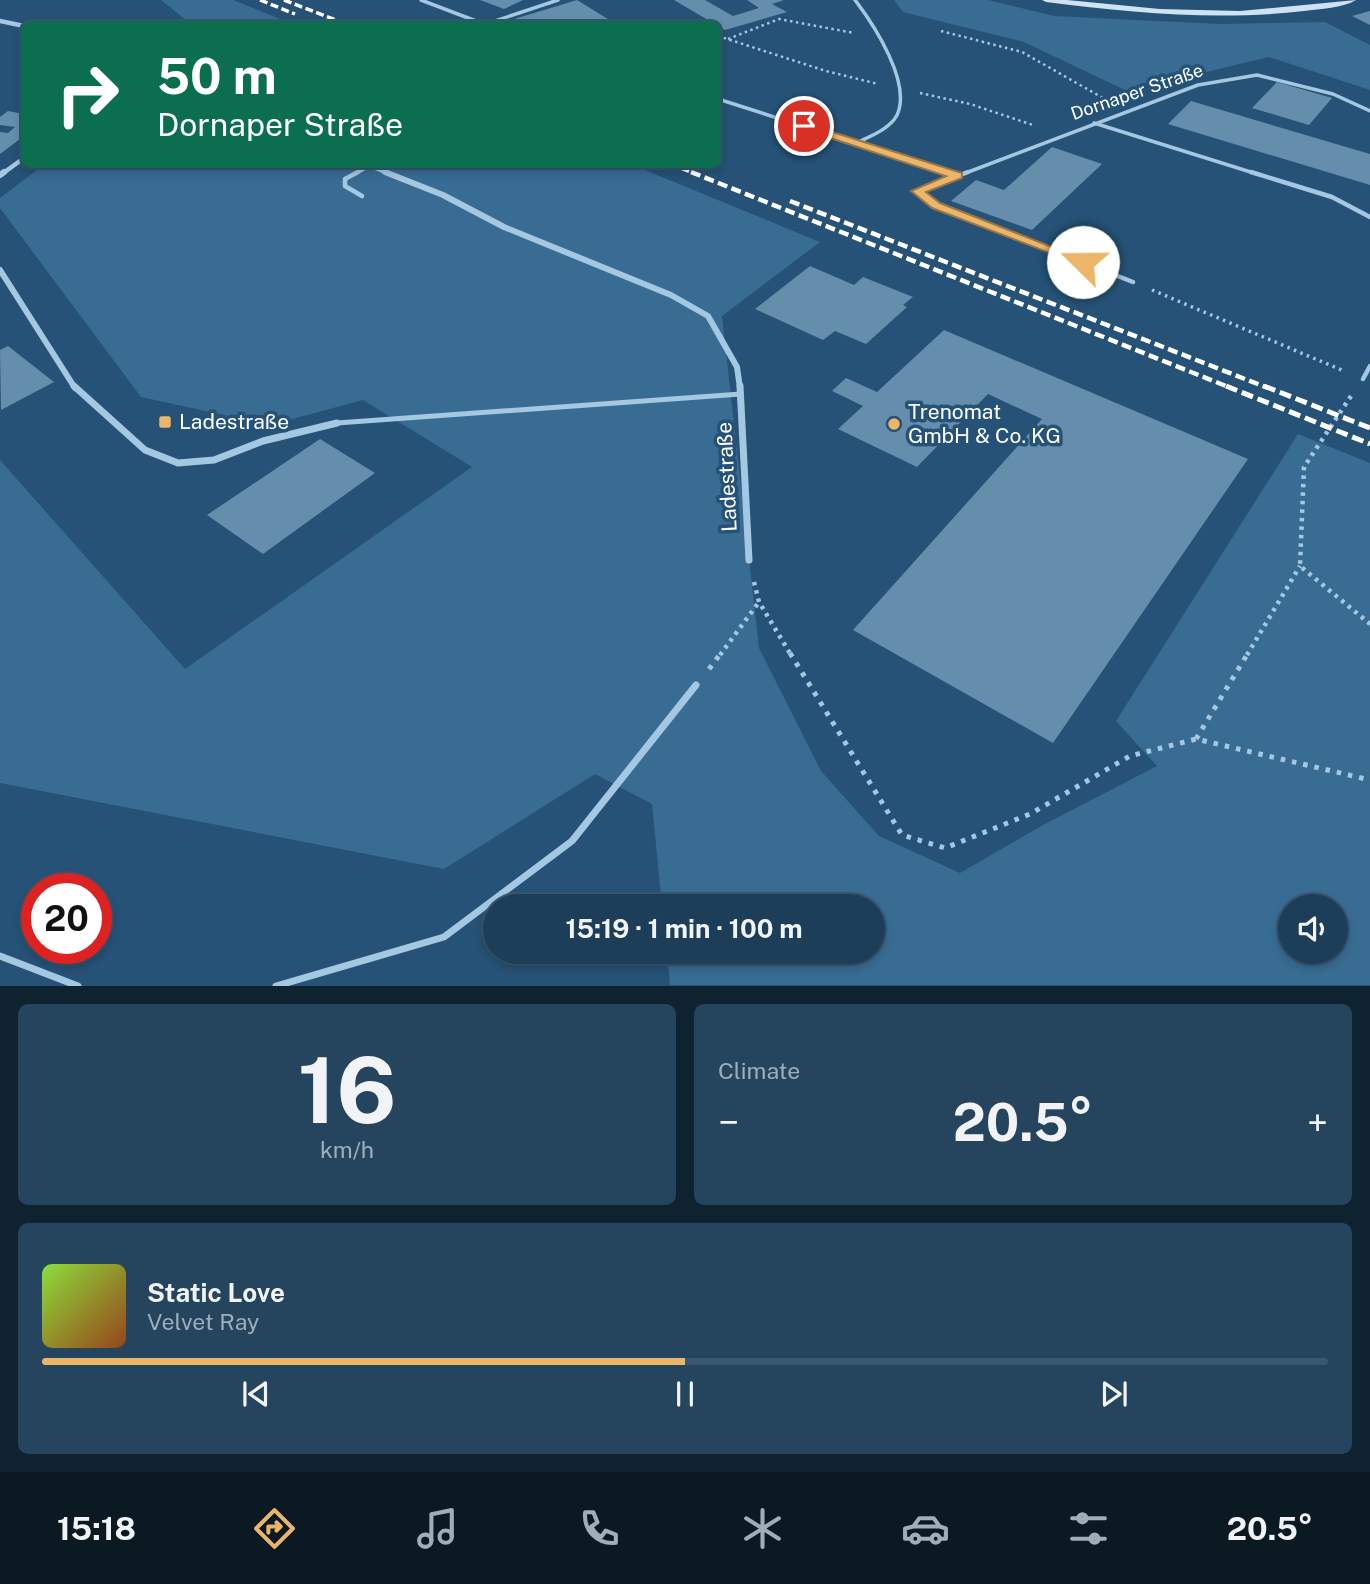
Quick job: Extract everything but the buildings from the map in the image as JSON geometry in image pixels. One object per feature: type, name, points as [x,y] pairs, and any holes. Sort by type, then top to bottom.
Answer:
[{"type":"main road","points":[[1046,0],[1171,11],[1220,12],[1290,9],[1352,0]]},
{"type":"street","points":[[0,21],[21,25]]},
{"type":"street","points":[[0,176],[21,160]]},
{"type":"street","name":"Ladestraße","points":[[376,168],[443,195],[503,226],[671,295],[708,316],[737,367],[741,394],[749,559]]},
{"type":"street","name":"Ladestraße","points":[[0,271],[75,388],[145,450],[178,463],[214,460],[263,441],[337,423]]},
{"type":"lane","points":[[421,0],[477,21]]},
{"type":"lane","points":[[494,21],[558,0]]},
{"type":"lane","points":[[855,0],[875,26],[902,89],[897,115],[885,128],[857,143]]},
{"type":"lane","name":"Dornaper Straße","points":[[1133,282],[936,205],[917,191],[1198,85],[1257,75],[1333,94],[1370,111]]},
{"type":"lane","points":[[721,100],[958,175]]},
{"type":"lane","points":[[1094,123],[1332,197],[1370,218]]},
{"type":"lane","points":[[362,196],[345,186],[345,179],[363,168]]},
{"type":"lane","points":[[1363,379],[1370,366]]},
{"type":"lane","name":"Ladestraße","points":[[337,423],[741,394]]},
{"type":"lane","points":[[276,985],[444,937],[572,841],[696,685]]},
{"type":"lane","points":[[0,957],[78,985]]},
{"type":"path","points":[[728,39],[779,19],[848,33]]},
{"type":"path","points":[[941,31],[1023,52],[1089,88],[1124,113]]},
{"type":"path","points":[[1133,282],[1327,364]]},
{"type":"path","points":[[1196,739],[1300,566],[1304,467],[1363,379]]},
{"type":"path","points":[[749,559],[759,602],[902,835],[945,848],[1030,814],[1130,756],[1196,739],[1370,780]]},
{"type":"path","points":[[1300,566],[1370,624]]},
{"type":"path","points":[[696,685],[759,602]]},
{"type":"shaded area","points":[[161,0],[233,0],[286,21],[187,21]]},
{"type":"shaded area","points":[[894,0],[988,0],[1054,16],[1221,24],[1325,22],[1370,45],[1370,90],[1269,57],[1127,91],[1024,42],[903,12]]},
{"type":"shaded area","points":[[40,168],[640,168],[820,242],[722,316],[759,648],[821,771],[879,836],[960,873],[1043,825],[1157,766],[1116,721],[1298,434],[1370,463],[1370,985],[670,985],[668,964],[885,964],[885,894],[661,894],[652,804],[595,774],[444,869],[0,783],[0,460],[185,669],[472,467],[363,400],[270,425],[141,397],[0,208],[0,198]]},
{"type":"railway","points":[[260,0],[295,14]]},
{"type":"railway","points":[[284,0],[338,21]]},
{"type":"railway","points":[[681,168],[695,174]]},
{"type":"railway","points":[[691,172],[1226,386]]},
{"type":"railway","points":[[790,201],[1268,388]]},
{"type":"railway","points":[[1226,386],[1231,388]]},
{"type":"railway","points":[[1226,386],[1370,444]]},
{"type":"railway","points":[[1264,386],[1370,428]]},
{"type":"place","name":"Ladestraße","points":[[165,422]]},
{"type":"place","name":"Trenomat GmbH & Co. KG","points":[[894,424]]},
{"type":"route","points":[[804,126],[958,175],[917,191],[936,205],[1083,262]]}]
